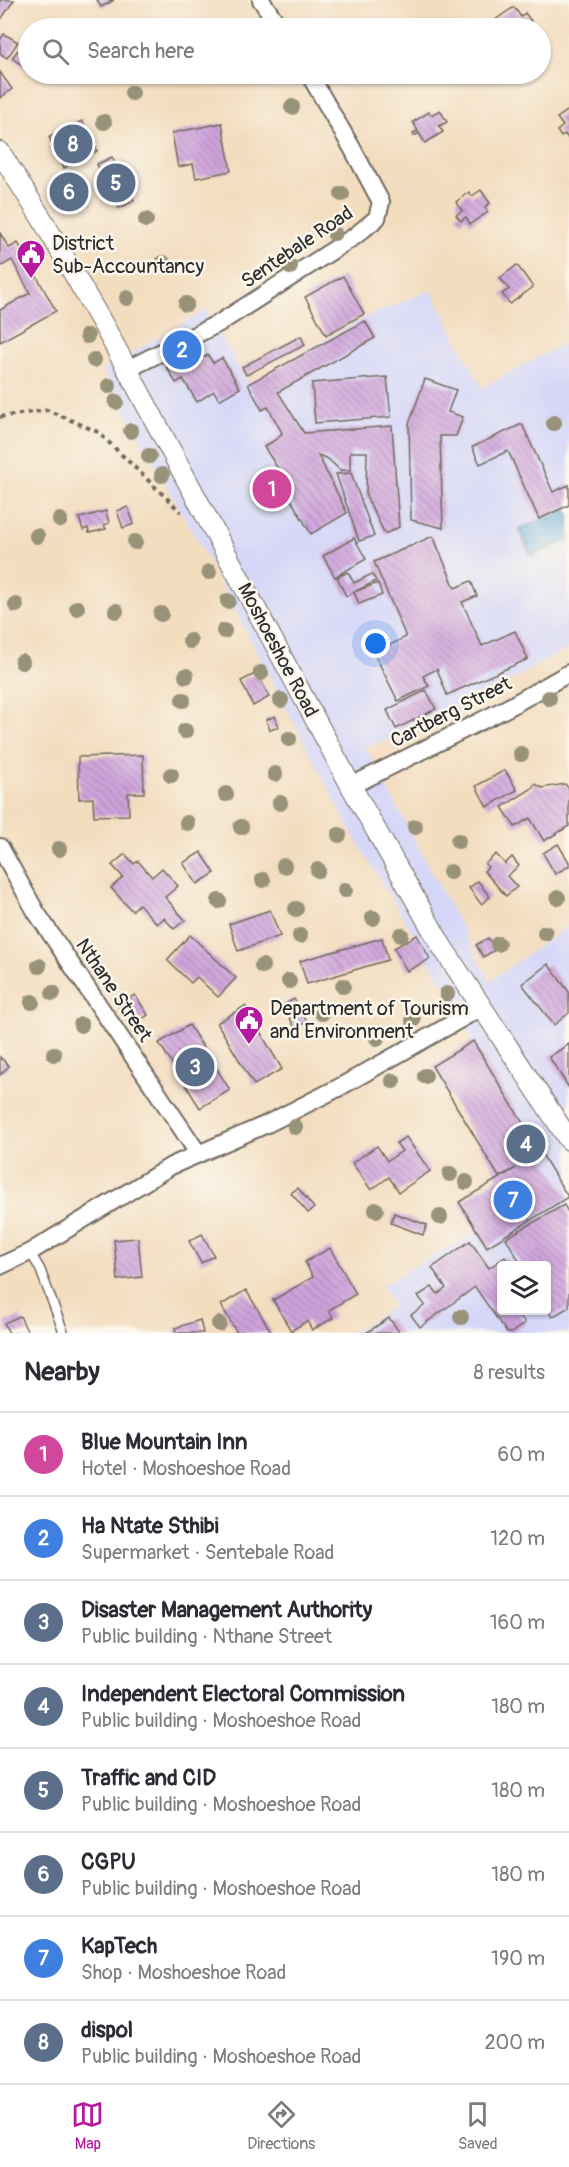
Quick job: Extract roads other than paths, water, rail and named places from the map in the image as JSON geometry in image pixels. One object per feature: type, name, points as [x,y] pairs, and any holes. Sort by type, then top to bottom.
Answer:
[{"type":"street","points":[[261,0],[273,18]]},
{"type":"street","name":"Sentebale Road","points":[[126,370],[221,322],[355,236],[377,218],[381,202],[315,84]]},
{"type":"street","name":"Moshoeshoe Road","points":[[0,152],[48,229],[351,786],[441,945],[569,1140]]},
{"type":"street","name":"Cartberg Street","points":[[351,786],[509,707],[569,673]]},
{"type":"street","name":"Nthane Street","points":[[0,847],[36,912],[198,1153]]},
{"type":"street","points":[[0,1266],[30,1252],[171,1166],[267,1124],[328,1093],[482,1007]]},
{"type":"lane","points":[[30,1252],[40,1269],[64,1333]]},
{"type":"water","points":[[567,510],[569,540],[531,556],[519,529]]},
{"type":"place","name":"dispol","points":[[73,144]]},
{"type":"place","name":"Traffic and CID","points":[[116,183]]},
{"type":"place","name":"CGPU","points":[[69,192]]},
{"type":"place","name":"District Sub-Accountancy","points":[[31,280]]},
{"type":"place","name":"Ha Ntate Sthibi","points":[[182,350]]},
{"type":"place","name":"Blue Mountain Inn","points":[[272,489]]},
{"type":"place","name":"Department of Tourism and Environment","points":[[249,1046]]},
{"type":"place","name":"Disaster Management Authority","points":[[195,1067]]},
{"type":"place","name":"Independent Electoral Commission","points":[[526,1144]]},
{"type":"place","name":"KapTech","points":[[513,1200]]}]
